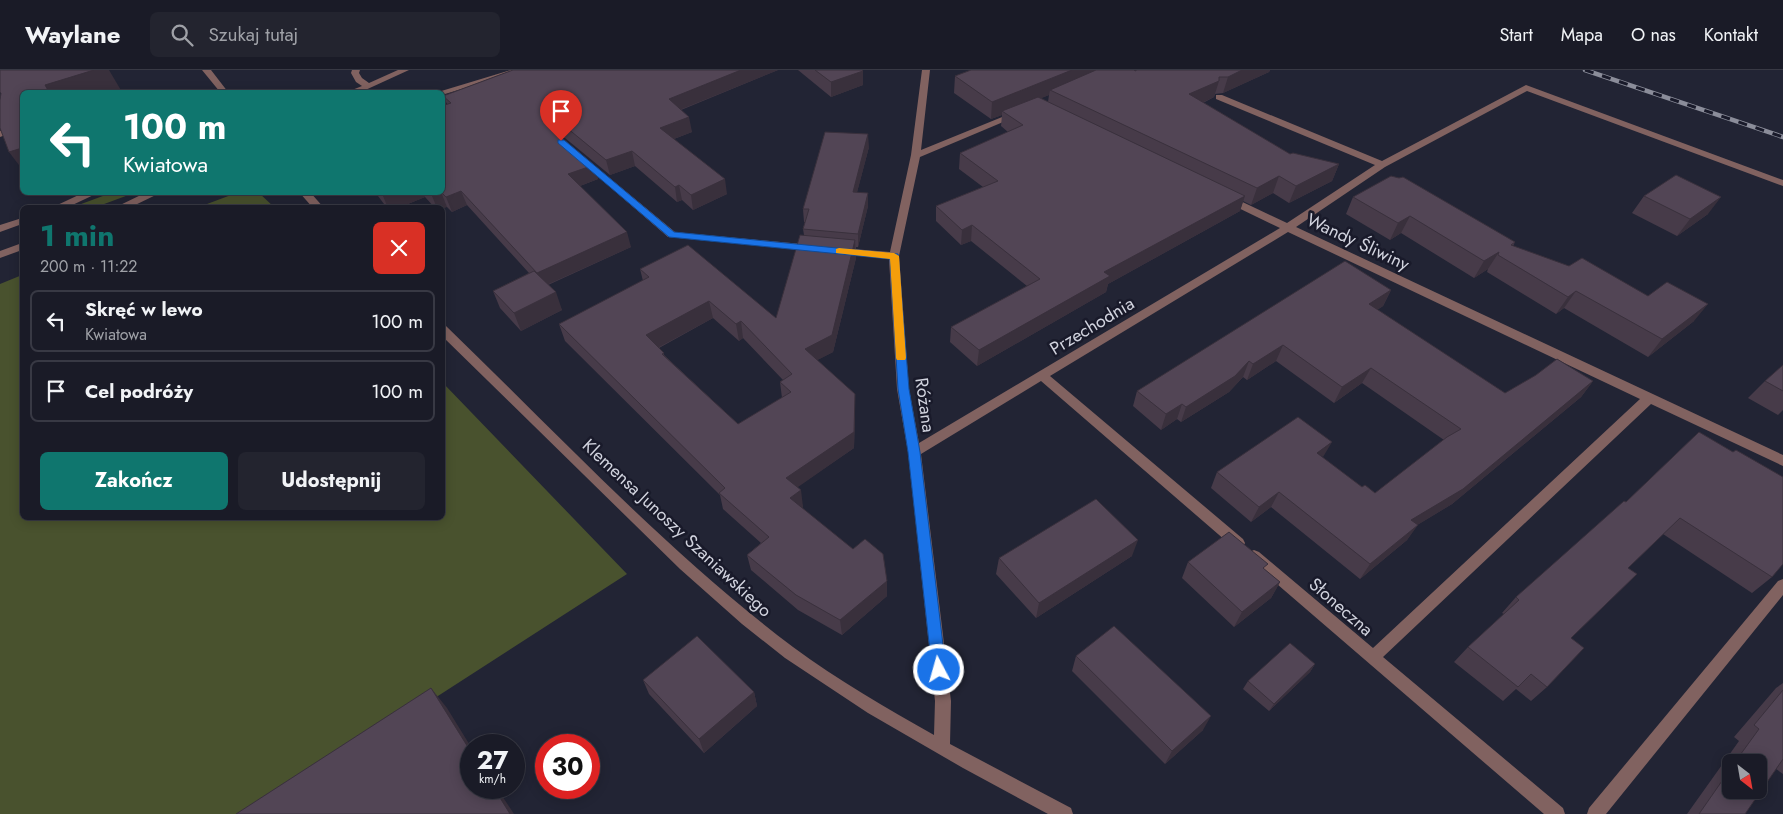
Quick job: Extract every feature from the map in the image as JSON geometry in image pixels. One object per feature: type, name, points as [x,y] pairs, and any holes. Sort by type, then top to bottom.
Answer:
[{"type":"street","points":[[206,70],[222,90]]},
{"type":"street","points":[[356,70],[354,73],[359,80],[369,86]]},
{"type":"street","points":[[360,90],[405,70]]},
{"type":"street","points":[[445,91],[521,70]]},
{"type":"street","name":"Różana","points":[[926,70],[916,156],[894,256],[903,389],[914,452],[943,701],[942,747]]},
{"type":"street","name":"Przechodnia","points":[[914,452],[1287,228],[1382,165],[1526,88],[1783,183]]},
{"type":"street","points":[[1220,97],[1382,165]]},
{"type":"street","points":[[916,156],[1027,110]]},
{"type":"street","points":[[0,134],[20,127]]},
{"type":"street","points":[[576,154],[672,235],[894,256]]},
{"type":"street","name":"Wandy Śliwiny","points":[[1215,193],[1650,397],[1783,462]]},
{"type":"street","points":[[63,205],[88,195]]},
{"type":"street","points":[[126,205],[150,195]]},
{"type":"street","points":[[307,195],[316,205]]},
{"type":"street","points":[[0,229],[20,221]]},
{"type":"street","points":[[0,255],[20,247]]},
{"type":"street","name":"Klemensa Junoszy Szaniawskiego","points":[[445,332],[606,491],[717,594],[758,629],[812,670],[942,747],[1065,814]]},
{"type":"street","name":"Słoneczna","points":[[1043,376],[1372,658],[1650,397]]},
{"type":"street","points":[[1595,814],[1783,585]]},
{"type":"street","points":[[1372,658],[1557,814]]},
{"type":"green space","points":[[106,195],[129,195],[101,205],[78,205]]},
{"type":"green space","points":[[231,195],[261,195],[272,205],[204,205]]},
{"type":"green space","points":[[20,276],[20,520],[445,520],[445,385],[627,574],[255,814],[0,814],[0,284]]},
{"type":"building","points":[[0,70],[94,70],[45,85],[48,90],[20,90],[20,149],[9,152],[0,128]]},
{"type":"building","points":[[513,70],[741,70],[669,99],[689,117],[660,128],[725,179],[691,195],[679,185],[675,187],[632,151],[606,160],[561,123],[552,123],[550,128],[594,165],[568,174],[627,232],[537,273],[461,191],[446,197],[444,195],[445,105],[451,103],[445,98],[445,95]]},
{"type":"building","points":[[815,70],[862,70],[863,71],[831,82]]},
{"type":"building","points":[[971,70],[1072,70],[992,102],[955,76]]},
{"type":"building","points":[[1096,70],[1242,70],[1228,77],[1219,77],[1219,81],[1189,94],[1290,154],[1293,153],[1339,164],[1296,186],[1279,176],[1257,188],[1050,90]]},
{"type":"building","points":[[1038,97],[1245,196],[1104,272],[1110,276],[979,350],[951,327],[1040,279],[972,225],[962,230],[936,206],[998,181],[960,153],[1023,125],[1002,111]]},
{"type":"building","points":[[825,132],[868,134],[853,192],[868,193],[858,234],[803,229],[809,209],[803,209]]},
{"type":"building","points":[[1676,175],[1721,197],[1690,219],[1644,196]]},
{"type":"building","points":[[1391,176],[1403,177],[1515,242],[1511,245],[1569,266],[1582,258],[1648,296],[1667,282],[1708,304],[1662,339],[1576,291],[1568,297],[1498,255],[1499,252],[1484,261],[1410,216],[1398,223],[1353,197]]},
{"type":"building","points":[[800,235],[855,240],[832,335],[805,349],[855,394],[854,432],[786,478],[801,490],[790,498],[853,549],[865,539],[883,554],[887,581],[840,620],[796,595],[747,555],[769,537],[719,493],[725,488],[559,324],[649,277],[640,269],[688,245],[776,318]],"holes":[[[709,301],[736,324],[741,321],[792,374],[780,382],[791,392],[738,424],[662,354],[664,353],[646,335]]]},
{"type":"building","points":[[1345,261],[1391,290],[1369,304],[1505,393],[1536,375],[1557,359],[1593,381],[1463,489],[1411,520],[1418,525],[1370,564],[1279,492],[1259,507],[1217,472],[1298,417],[1332,442],[1317,453],[1362,487],[1365,485],[1375,493],[1447,437],[1461,429],[1371,368],[1342,387],[1283,345],[1253,364],[1249,361],[1235,376],[1186,407],[1182,404],[1166,414],[1137,391]]},
{"type":"building","points":[[534,271],[556,292],[514,313],[493,291]]},
{"type":"building","points":[[1783,365],[1783,391],[1765,381]]},
{"type":"building","points":[[1699,432],[1733,452],[1736,450],[1783,477],[1783,564],[1772,577],[1680,518],[1628,568],[1637,574],[1571,638],[1584,648],[1547,687],[1531,674],[1518,687],[1468,647],[1519,600],[1516,597],[1624,501],[1626,502]]},
{"type":"building","points":[[1096,499],[1138,540],[1039,603],[999,558]]},
{"type":"building","points":[[1229,532],[1268,564],[1263,568],[1280,582],[1242,612],[1188,562]]},
{"type":"building","points":[[1114,626],[1211,716],[1172,751],[1076,656]]},
{"type":"building","points":[[697,636],[754,692],[699,739],[643,680]]},
{"type":"building","points":[[1290,643],[1315,664],[1274,704],[1248,681]]},
{"type":"building","points":[[431,688],[460,734],[460,799],[501,799],[510,814],[236,814]]},
{"type":"building","points":[[1783,690],[1783,759],[1768,781],[1768,754],[1741,754],[1759,729],[1754,725]]},
{"type":"building","points":[[1722,781],[1722,799],[1755,799],[1745,814],[1699,814]]},
{"type":"railway","points":[[1585,70],[1783,137]]},
{"type":"slow traffic","points":[[839,251],[894,256],[901,358]]},
{"type":"route","points":[[561,141],[672,235],[894,256],[903,389],[914,452],[939,670]]}]
